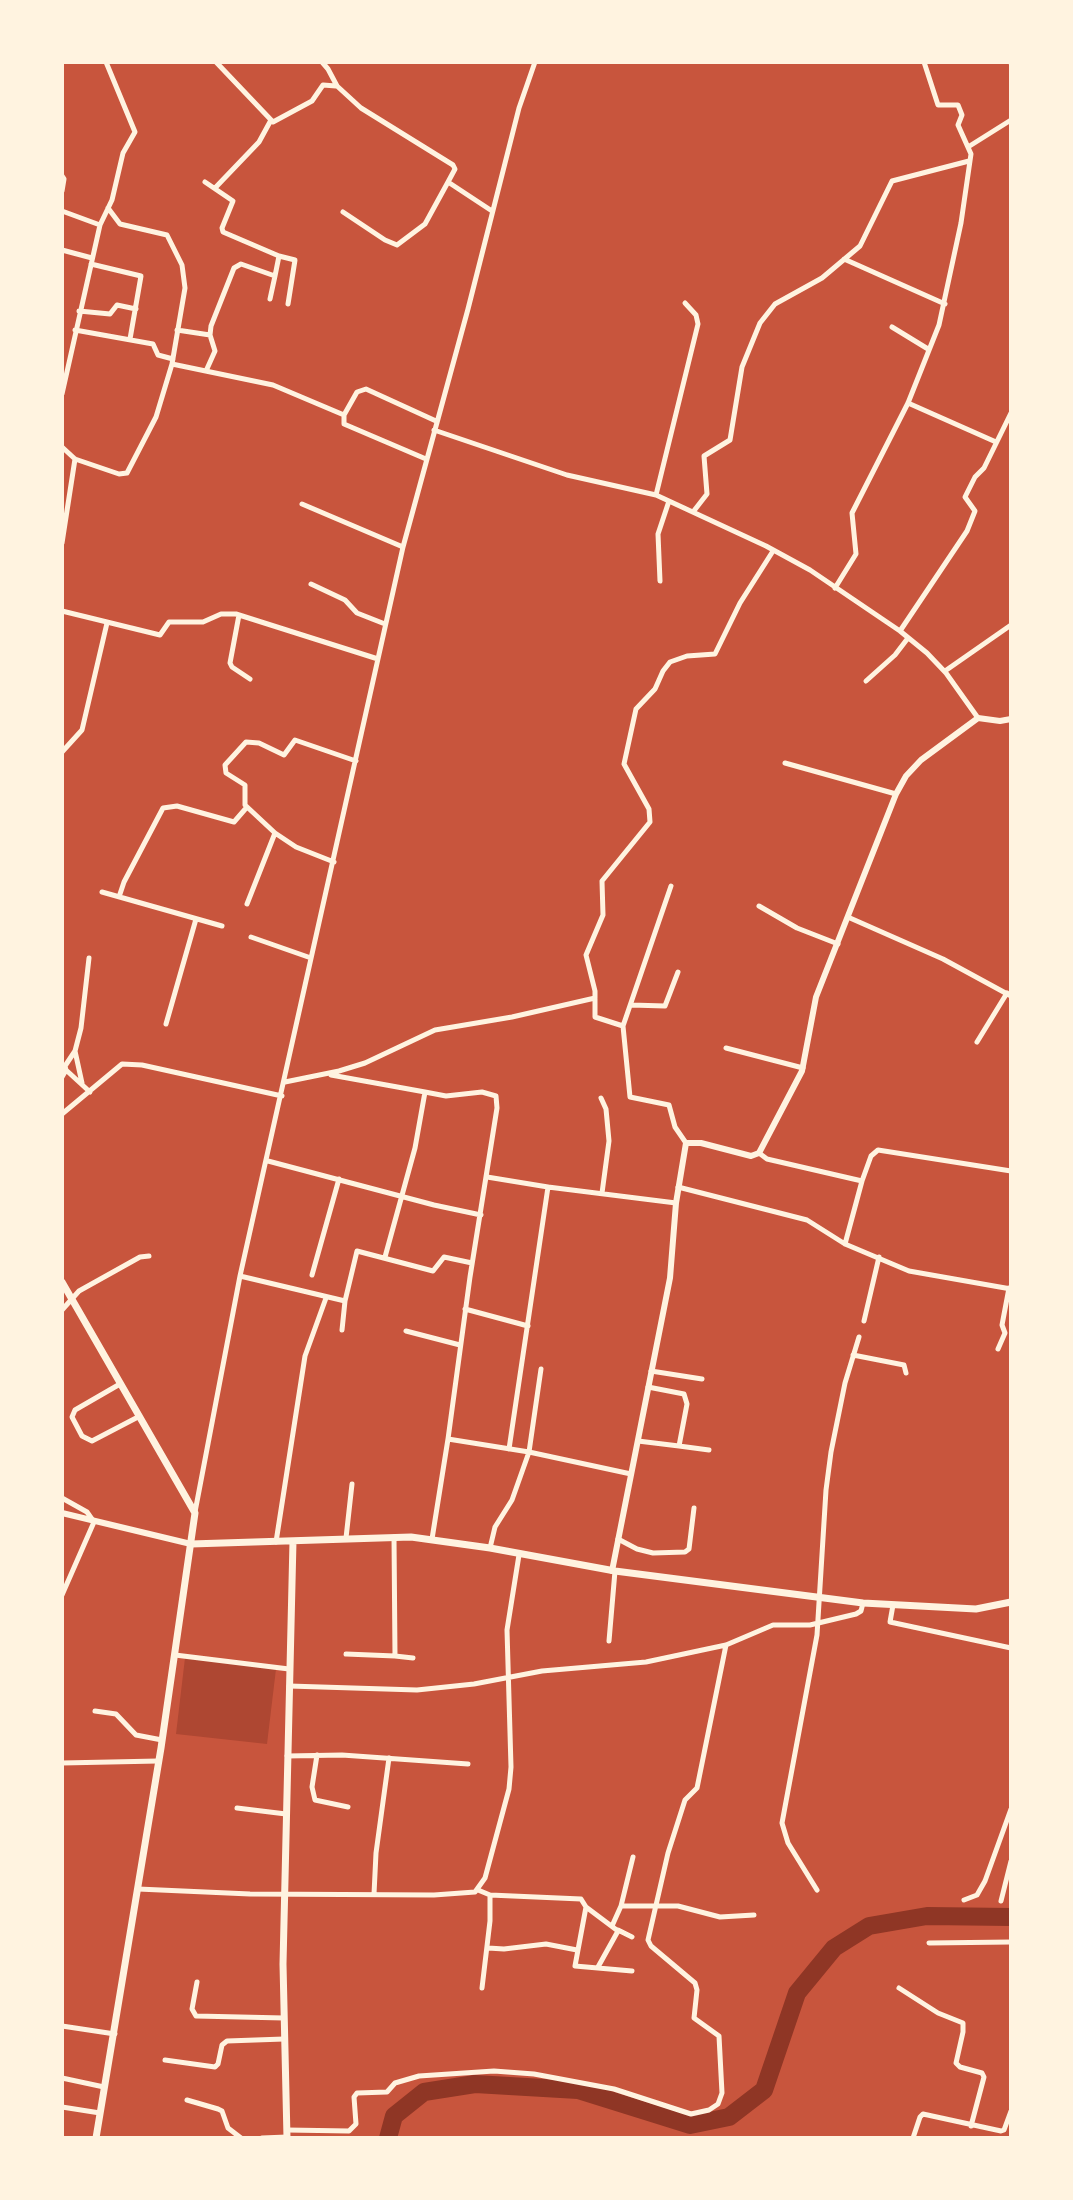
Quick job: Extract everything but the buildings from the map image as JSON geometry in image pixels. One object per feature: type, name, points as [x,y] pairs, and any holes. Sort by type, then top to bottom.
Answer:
[{"type":"main road","points":[[62,1282],[195,1516],[162,1740],[96,2138]]},
{"type":"main road","points":[[191,1542],[276,1542],[346,1534],[394,1536],[490,1545],[519,1555],[614,1571],[863,1603],[976,1609],[1011,1602]]},
{"type":"main road","points":[[287,2135],[284,1894],[293,1541]]},
{"type":"street","points":[[62,394],[100,225],[108,208],[123,153],[135,131],[106,62]]},
{"type":"street","points":[[216,62],[271,120],[278,121],[312,101],[323,85],[337,86]]},
{"type":"street","points":[[322,62],[337,86],[361,108],[455,169],[425,224],[397,245],[343,212]]},
{"type":"street","points":[[195,1516],[240,1276],[403,547],[519,108],[535,62]]},
{"type":"street","points":[[835,588],[856,554],[852,513],[908,403],[945,304],[961,223],[971,154],[958,125],[962,115],[959,106],[938,105],[924,62]]},
{"type":"street","points":[[215,188],[259,142],[271,120]]},
{"type":"street","points":[[968,147],[1011,120]]},
{"type":"street","points":[[693,512],[707,494],[704,456],[730,440],[742,367],[760,323],[775,304],[822,278],[860,246],[892,181],[969,161]]},
{"type":"street","points":[[62,176],[62,191]]},
{"type":"street","points":[[205,182],[233,201],[222,231],[295,260],[288,304]]},
{"type":"street","points":[[448,182],[492,211]]},
{"type":"street","points":[[62,447],[75,459],[119,474],[127,473],[156,417],[172,362],[186,280],[173,243],[162,232],[120,224],[108,208]]},
{"type":"street","points":[[62,211],[100,225]]},
{"type":"street","points":[[62,250],[139,275],[130,339]]},
{"type":"street","points":[[270,299],[279,256]]},
{"type":"street","points":[[844,259],[945,304]]},
{"type":"street","points":[[206,371],[215,351],[210,335],[236,265],[275,276]]},
{"type":"street","points":[[656,495],[698,324],[698,318],[685,303]]},
{"type":"street","points":[[79,311],[110,314],[117,305],[136,309]]},
{"type":"street","points":[[892,327],[928,349]]},
{"type":"street","points":[[75,330],[153,344],[158,355],[172,362],[273,385],[344,415]]},
{"type":"street","points":[[177,330],[210,335]]},
{"type":"street","points":[[426,459],[344,424],[344,415],[362,388],[436,421]]},
{"type":"street","points":[[908,403],[996,442]]},
{"type":"street","points":[[900,631],[967,531],[975,511],[965,498],[1011,413]]},
{"type":"street","points":[[434,430],[567,475],[656,495],[810,570],[908,638],[946,672],[978,718]]},
{"type":"street","points":[[62,543],[75,459]]},
{"type":"street","points":[[660,581],[658,534],[669,501]]},
{"type":"street","points":[[302,504],[403,547]]},
{"type":"street","points":[[623,1026],[596,1018],[586,955],[603,915],[602,881],[646,829],[650,819],[649,809],[626,769],[624,758],[636,709],[655,689],[670,662],[687,656],[715,654],[740,603],[773,551]]},
{"type":"street","points":[[311,584],[345,600],[357,613],[385,624]]},
{"type":"street","points":[[62,611],[160,635],[169,622],[203,622],[221,614],[239,615],[378,659]]},
{"type":"street","points":[[239,615],[230,663],[250,679]]},
{"type":"street","points":[[62,752],[82,730],[107,623]]},
{"type":"street","points":[[946,672],[1011,625]]},
{"type":"street","points":[[866,681],[895,655],[908,638]]},
{"type":"street","points":[[686,1143],[701,1143],[751,1156],[759,1153],[803,1068],[816,997],[850,918],[896,794],[906,776],[921,760],[978,718],[1011,719]]},
{"type":"street","points":[[334,862],[296,847],[275,833],[244,803],[245,785],[224,770],[227,762],[246,742],[259,743],[284,755],[295,740],[356,761]]},
{"type":"street","points":[[785,763],[896,794]]},
{"type":"street","points":[[119,897],[163,808],[177,806],[234,822],[247,807]]},
{"type":"street","points":[[247,904],[275,833]]},
{"type":"street","points":[[609,1641],[615,1554],[670,1278],[676,1203],[686,1143],[675,1127],[669,1105],[630,1097],[623,1026],[671,886]]},
{"type":"street","points":[[102,892],[222,926]]},
{"type":"street","points":[[759,906],[797,928],[838,944]]},
{"type":"street","points":[[850,918],[943,959],[1009,994],[977,1042]]},
{"type":"street","points":[[166,1024],[196,919]]},
{"type":"street","points":[[251,937],[311,958]]},
{"type":"street","points":[[62,1077],[75,1051],[84,1018],[89,958]]},
{"type":"street","points":[[631,1005],[665,1006],[678,972]]},
{"type":"street","points":[[285,1082],[365,1063],[435,1030],[595,998]]},
{"type":"street","points":[[726,1048],[803,1068]]},
{"type":"street","points":[[75,1051],[80,1079]]},
{"type":"street","points":[[62,1114],[117,1066],[132,1064],[282,1096]]},
{"type":"street","points":[[65,1068],[80,1079],[90,1092]]},
{"type":"street","points":[[329,1074],[446,1096],[482,1092],[498,1099],[432,1539]]},
{"type":"street","points":[[385,1257],[415,1148],[425,1092]]},
{"type":"street","points":[[601,1098],[606,1109],[609,1141],[602,1193]]},
{"type":"street","points":[[845,1244],[862,1181],[871,1156],[878,1150],[1011,1171]]},
{"type":"street","points":[[759,1153],[767,1159],[862,1181]]},
{"type":"street","points":[[268,1161],[481,1215]]},
{"type":"street","points":[[487,1177],[676,1203]]},
{"type":"street","points":[[312,1275],[339,1179]]},
{"type":"street","points":[[509,1449],[548,1187]]},
{"type":"street","points":[[678,1187],[807,1220],[845,1244],[909,1271],[1010,1289],[1002,1327],[1005,1333],[998,1349]]},
{"type":"street","points":[[342,1330],[345,1301],[357,1251],[433,1271],[444,1257],[472,1263]]},
{"type":"street","points":[[62,1310],[140,1257],[149,1256]]},
{"type":"street","points":[[864,1321],[879,1257]]},
{"type":"street","points":[[240,1276],[345,1301]]},
{"type":"street","points":[[276,1542],[305,1356],[326,1298]]},
{"type":"street","points":[[465,1309],[528,1326]]},
{"type":"street","points":[[406,1331],[460,1345]]},
{"type":"street","points":[[817,1890],[788,1843],[782,1823],[818,1623],[831,1452],[859,1337]]},
{"type":"street","points":[[853,1355],[904,1365],[906,1373]]},
{"type":"street","points":[[490,1545],[495,1527],[512,1500],[529,1452],[541,1369]]},
{"type":"street","points":[[651,1371],[702,1379]]},
{"type":"street","points":[[120,1384],[75,1410],[72,1417],[82,1436],[92,1441],[138,1417]]},
{"type":"street","points":[[648,1387],[684,1394],[687,1398],[679,1446]]},
{"type":"street","points":[[448,1439],[529,1452],[631,1474]]},
{"type":"street","points":[[638,1441],[709,1450]]},
{"type":"street","points":[[346,1534],[352,1484]]},
{"type":"street","points":[[62,1498],[87,1512],[94,1522]]},
{"type":"street","points":[[617,1542],[653,1553],[685,1552],[689,1549],[694,1508]]},
{"type":"street","points":[[62,1513],[191,1542]]},
{"type":"street","points":[[63,1591],[94,1522]]},
{"type":"street","points":[[394,1536],[395,1656]]},
{"type":"street","points":[[138,1889],[284,1894],[471,1894],[478,1890],[485,1878],[509,1789],[508,1607],[519,1555]]},
{"type":"street","points":[[289,1686],[417,1690],[474,1684],[542,1671],[646,1662],[726,1645],[773,1625],[818,1623],[859,1613],[863,1603]]},
{"type":"street","points":[[893,1605],[890,1622],[1011,1648]]},
{"type":"street","points":[[262,2138],[349,2131],[356,2124],[354,2097],[357,2093],[387,2092],[395,2083],[419,2076],[494,2071],[534,2074],[614,2089],[691,2114],[714,2107],[722,2093],[719,2036],[694,2018],[695,1983],[648,1943],[685,1800],[697,1788],[726,1645]]},
{"type":"street","points":[[346,1654],[413,1658]]},
{"type":"street","points":[[175,1655],[289,1669]]},
{"type":"street","points":[[95,1711],[116,1714],[136,1735],[162,1740]]},
{"type":"street","points":[[317,1755],[312,1787],[315,1800],[348,1807]]},
{"type":"street","points":[[287,1756],[389,1758],[468,1764]]},
{"type":"street","points":[[374,1894],[376,1853],[389,1758]]},
{"type":"street","points":[[62,1763],[158,1761]]},
{"type":"street","points":[[237,1808],[286,1814]]},
{"type":"street","points":[[964,1900],[977,1895],[985,1881],[1011,1809]]},
{"type":"street","points":[[598,1967],[617,1936],[614,1928],[633,1857]]},
{"type":"street","points":[[1001,1901],[1011,1861]]},
{"type":"street","points":[[478,1890],[490,1895],[578,1898],[614,1928],[632,1937]]},
{"type":"street","points":[[482,1988],[488,1948],[490,1895]]},
{"type":"street","points":[[621,1906],[691,1908],[714,1917],[754,1915]]},
{"type":"street","points":[[586,1907],[575,1966],[632,1971]]},
{"type":"street","points":[[929,1943],[1011,1942]]},
{"type":"street","points":[[488,1948],[546,1944],[577,1950]]},
{"type":"street","points":[[197,1982],[192,2009],[196,2016],[284,2018]]},
{"type":"street","points":[[899,1988],[938,2013],[963,2023],[956,2063],[982,2073],[984,2077],[971,2126]]},
{"type":"street","points":[[62,2026],[115,2034]]},
{"type":"street","points":[[165,2060],[215,2067],[222,2045],[227,2041],[284,2039]]},
{"type":"street","points":[[62,2078],[105,2087]]},
{"type":"street","points":[[187,2100],[222,2111],[228,2128],[241,2138]]},
{"type":"street","points":[[62,2107],[100,2113]]},
{"type":"street","points":[[913,2138],[923,2114],[931,2113],[971,2126],[1001,2131],[1011,2111]]},
{"type":"shaded area","points":[[185,1658],[276,1669],[267,1744],[176,1734]]},
{"type":"waterway","points":[[388,2138],[394,2116],[424,2092],[475,2084],[578,2090],[690,2125],[729,2117],[764,2090],[797,1993],[834,1948],[869,1926],[927,1916],[1011,1917]]}]
